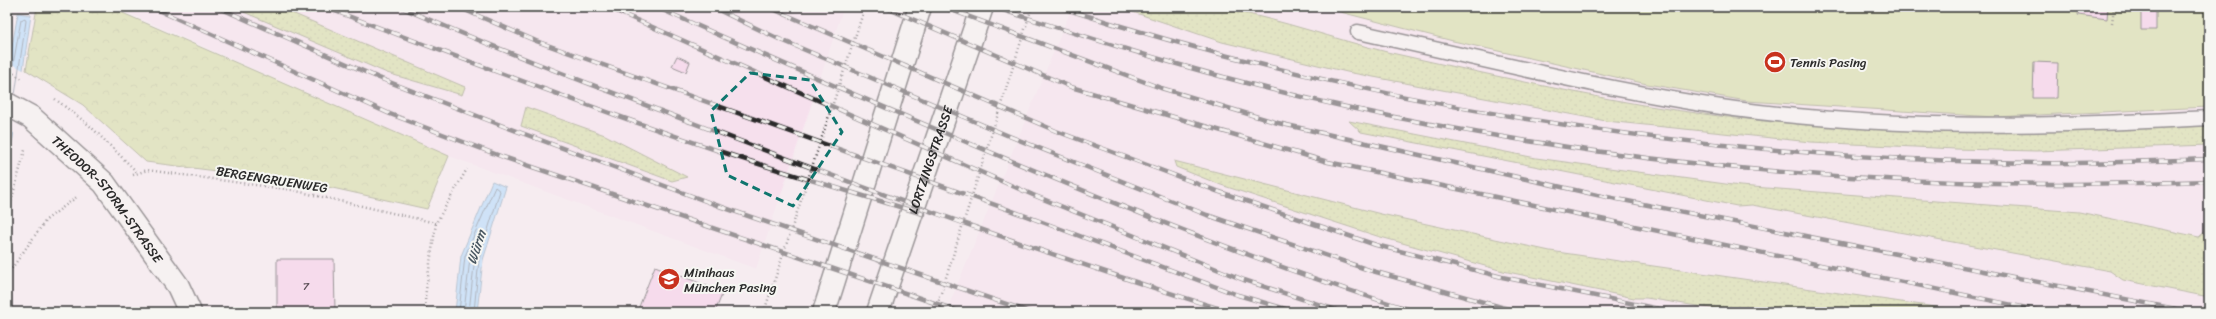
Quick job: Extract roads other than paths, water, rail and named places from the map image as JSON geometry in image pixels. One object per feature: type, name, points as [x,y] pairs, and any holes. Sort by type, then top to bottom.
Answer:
[{"type":"main road","points":[[824,312],[920,7]]},
{"type":"main road","name":"LORTZINGSTRASSE","points":[[878,312],[899,255],[982,7]]},
{"type":"main road","name":"THEODOR-STORM-STRASSE","points":[[7,104],[35,121],[104,183],[178,286],[190,312]]},
{"type":"main road","points":[[890,312],[899,255]]},
{"type":"lane","points":[[1358,32],[1645,95],[1737,109],[1827,119],[1910,124],[1994,126],[2209,118]]},
{"type":"water","points":[[18,13],[31,15],[13,138],[7,158],[7,74]]},
{"type":"water","name":"Würm","points":[[492,181],[506,187],[483,260],[477,312],[455,312],[461,256]]},
{"type":"railway","points":[[151,7],[390,114],[503,157],[961,312]]},
{"type":"railway","points":[[217,7],[379,78],[511,129],[719,206],[1030,312]]},
{"type":"railway","points":[[324,7],[530,84],[685,139],[760,164],[923,214]]},
{"type":"railway","points":[[400,7],[472,38],[546,67],[893,198],[1027,246],[1230,312]]},
{"type":"railway","points":[[458,7],[536,41],[1026,216],[1238,295],[1296,312]]},
{"type":"railway","points":[[607,7],[1033,195],[1244,280],[1342,312]]},
{"type":"railway","points":[[656,7],[883,107],[1129,209],[1301,274],[1417,312]]},
{"type":"railway","points":[[712,7],[779,39],[1009,136],[1207,215],[1369,270],[1519,312]]},
{"type":"railway","points":[[768,7],[1056,131],[1214,190],[1376,245],[1502,277],[1674,312]]},
{"type":"railway","points":[[884,7],[1071,87],[1328,162],[2046,312]]},
{"type":"railway","points":[[943,7],[1161,88],[1278,123],[1597,195],[2191,312]]},
{"type":"railway","points":[[994,7],[1168,62],[1301,97],[1453,128],[1560,146],[1667,160],[1775,171],[1883,179],[1992,183],[2100,184],[2209,181]]},
{"type":"railway","points":[[1059,7],[1178,42],[1298,73],[1418,99],[1540,121],[1662,138],[1785,151],[1909,159],[2033,163],[2209,159]]},
{"type":"place","name":"Tennis Pasing","points":[[1775,62]]},
{"type":"place","name":"Minihaus München Pasing","points":[[669,279]]}]
